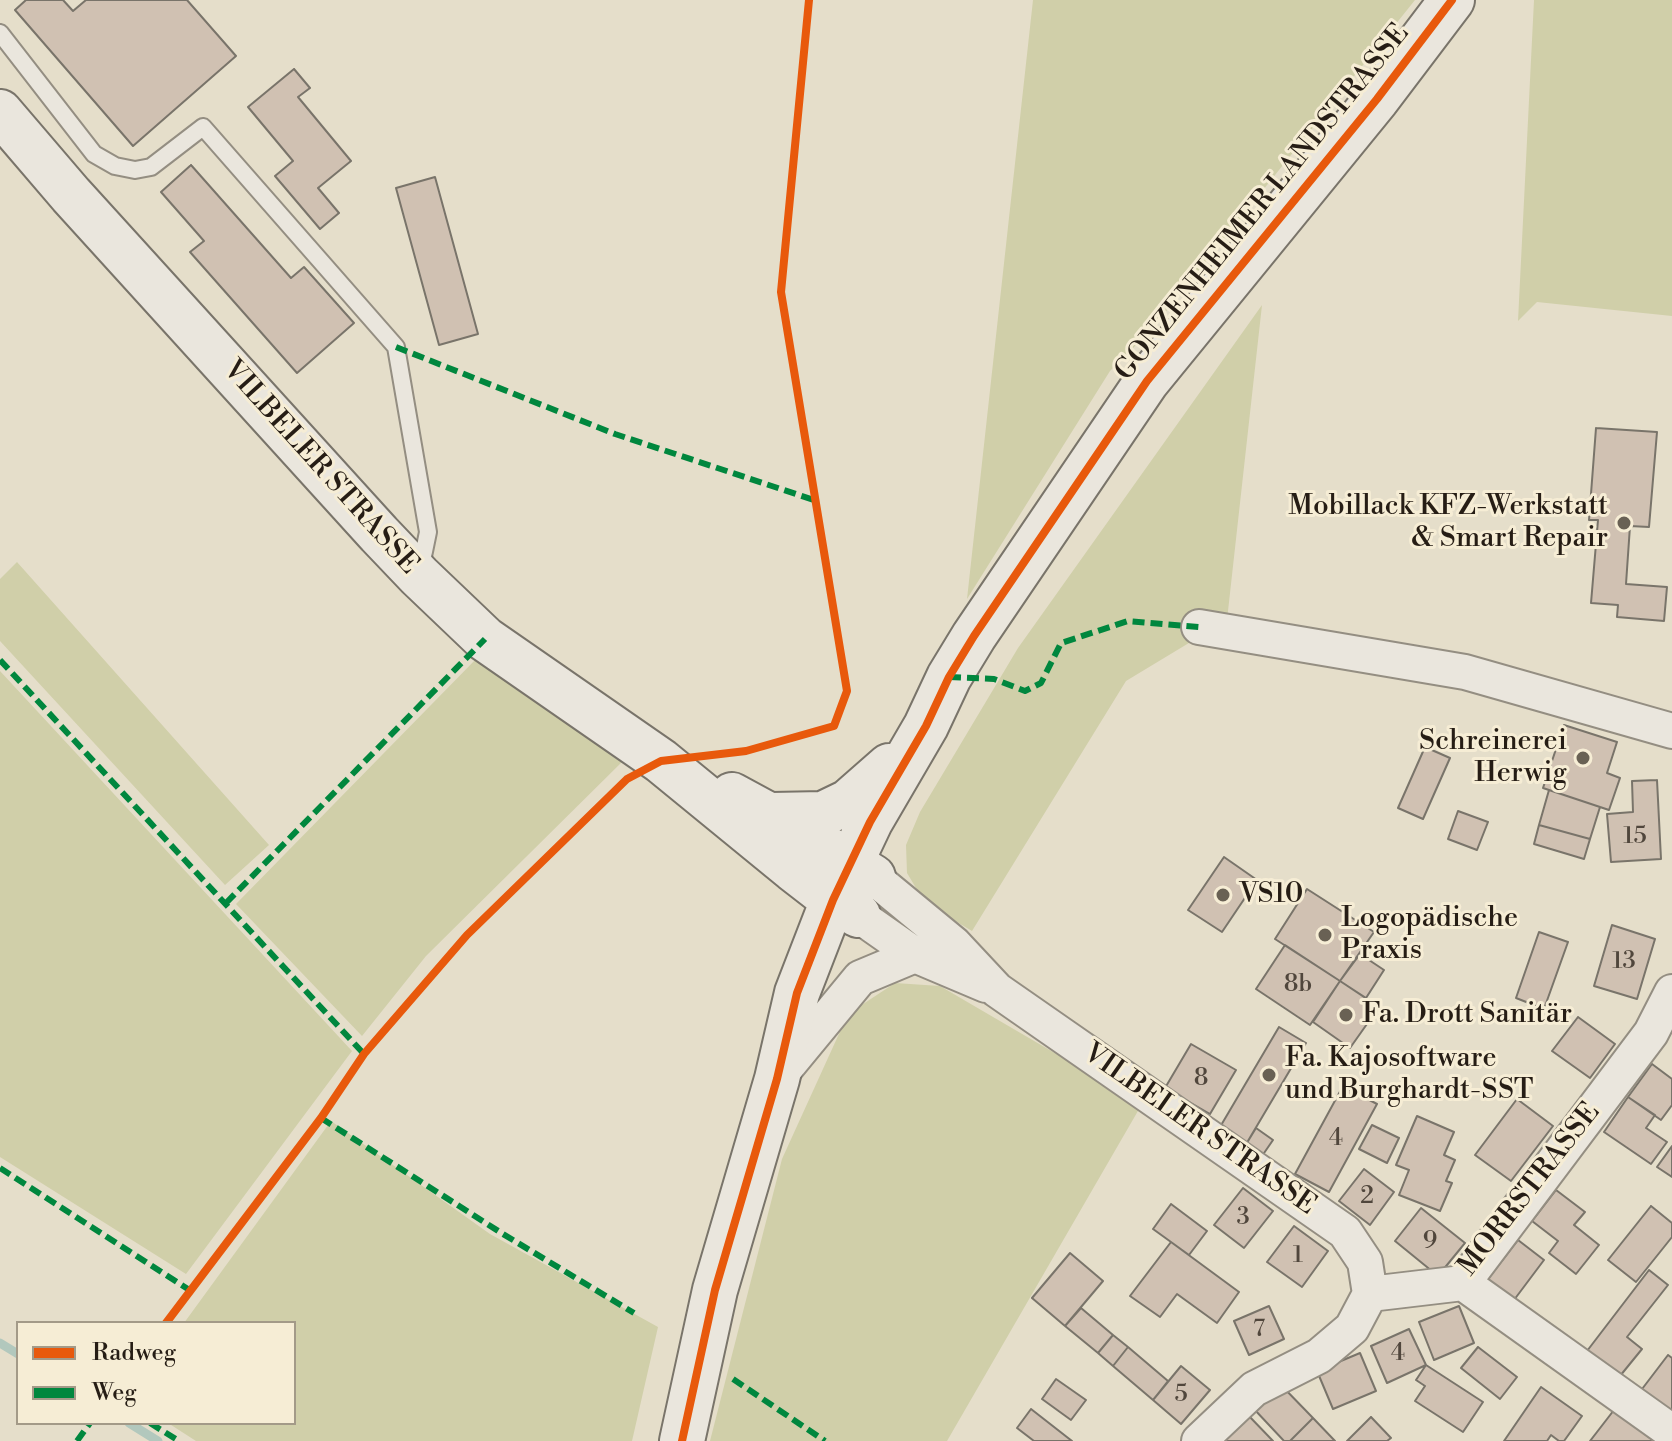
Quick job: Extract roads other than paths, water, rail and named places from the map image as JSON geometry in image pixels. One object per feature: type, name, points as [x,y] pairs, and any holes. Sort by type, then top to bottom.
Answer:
[{"type":"street","name":"GONZENHEIMER LANDSTRASSE","points":[[682,1441],[715,1290],[777,1079],[797,993],[854,889],[870,822],[974,636],[1147,381],[1377,99],[1452,0]]},
{"type":"street","name":"VILBELER STRASSE","points":[[0,112],[82,207],[419,576],[485,639],[681,778],[854,889],[954,944],[997,990]]},
{"type":"street","points":[[1199,627],[1465,672],[1672,731]]},
{"type":"street","points":[[772,815],[823,814],[848,802],[871,784],[926,726]]},
{"type":"street","name":"VILBELER STRASSE","points":[[681,778],[732,795],[772,815],[854,889],[915,955],[997,990],[1345,1232],[1365,1262],[1370,1294]]},
{"type":"street","points":[[777,1079],[860,978],[915,955]]},
{"type":"street","name":"MORRSTRASSE","points":[[1370,1294],[1463,1283],[1662,1041],[1672,992]]},
{"type":"street","points":[[1463,1283],[1672,1432]]},
{"type":"street","points":[[1199,1441],[1254,1389],[1319,1356],[1352,1328],[1370,1294]]},
{"type":"lane","points":[[0,33],[94,154],[115,166],[135,170],[151,167],[203,127],[396,347],[428,532],[419,576]]},
{"type":"waterway","points":[[0,1343],[16,1353]]},
{"type":"waterway","points":[[132,1425],[158,1441]]},
{"type":"place","name":"Mobillack KFZ-Werkstatt & Smart Repair","points":[[1624,523]]},
{"type":"place","name":"Schreinerei Herwig","points":[[1583,758]]},
{"type":"place","name":"VS10","points":[[1223,895]]},
{"type":"place","name":"Logopädische Praxis","points":[[1325,935]]},
{"type":"place","name":"Fa. Drott Sanitär","points":[[1346,1015]]},
{"type":"place","name":"Fa. Kajosoftware und Burghardt-SST","points":[[1269,1075]]}]
